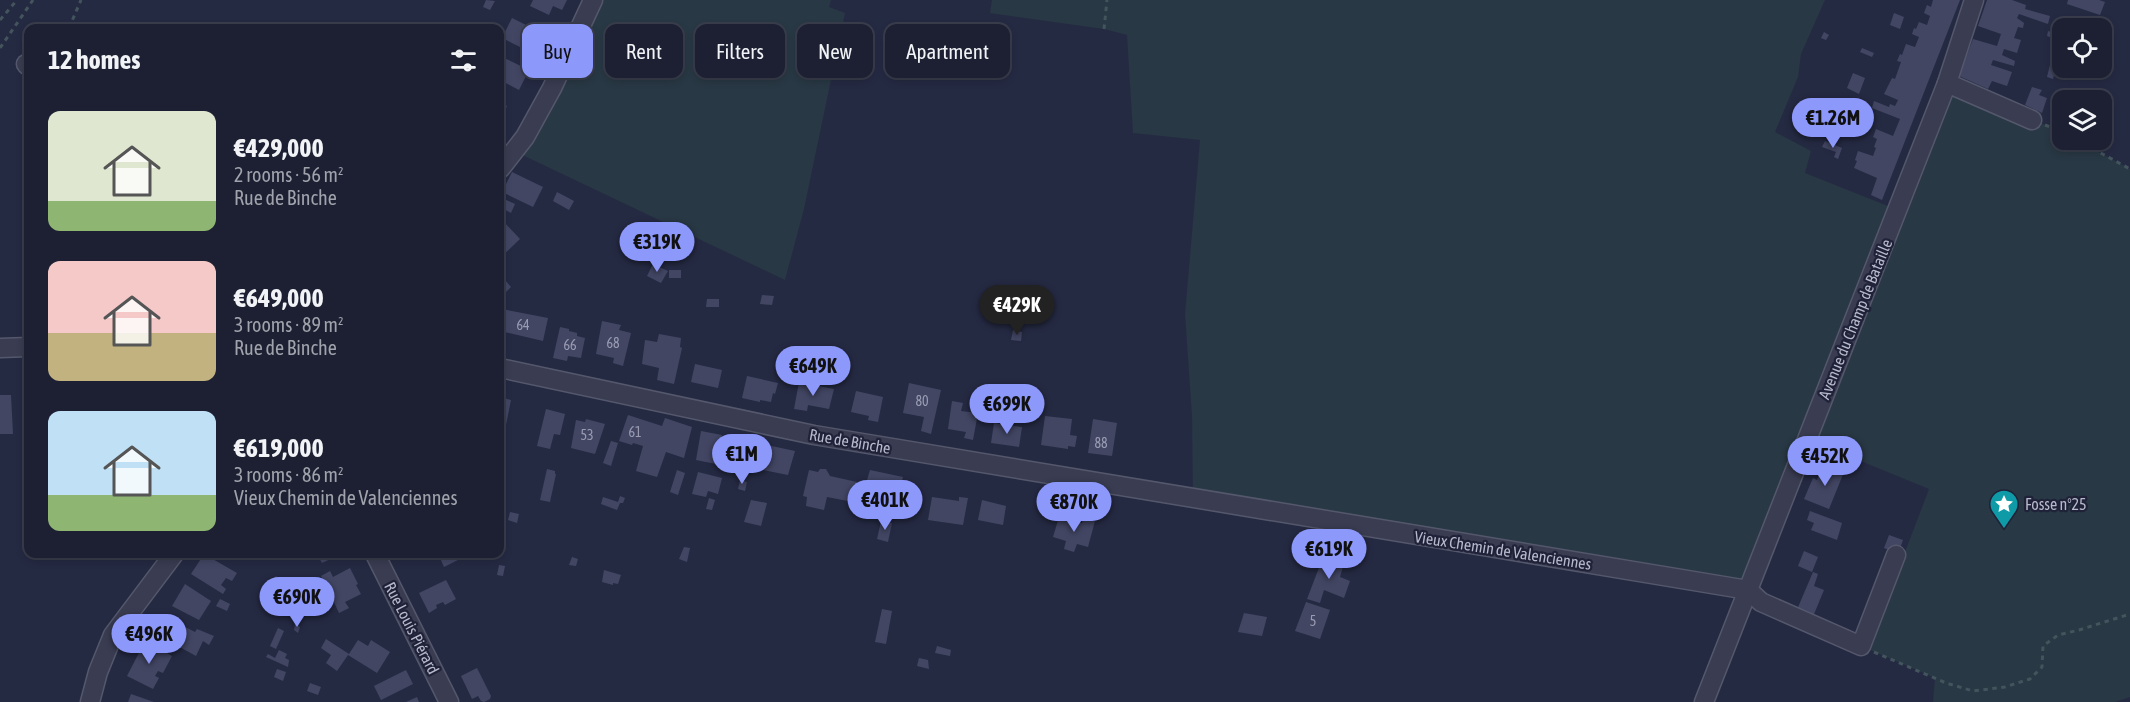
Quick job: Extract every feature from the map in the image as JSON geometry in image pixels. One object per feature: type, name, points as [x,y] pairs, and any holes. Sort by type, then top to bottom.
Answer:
[{"type":"street","points":[[504,164],[531,127],[594,0]]},
{"type":"street","name":"Avenue du Champ de Bataille","points":[[1704,702],[1947,83],[1974,0]]},
{"type":"street","points":[[1947,83],[2032,120]]},
{"type":"street","points":[[0,348],[24,346]]},
{"type":"street","name":"Rue de Binche","points":[[504,369],[814,435],[1097,484]]},
{"type":"street","name":"Vieux Chemin de Valenciennes","points":[[1097,484],[1748,591],[1761,602],[1861,646]]},
{"type":"street","points":[[1861,646],[1896,555]]},
{"type":"street","points":[[90,702],[98,672],[113,635],[171,558]]},
{"type":"street","name":"Rue Louis Piérard","points":[[377,558],[450,702]]},
{"type":"path","points":[[0,20],[17,0]]},
{"type":"path","points":[[0,48],[33,0]]},
{"type":"path","points":[[71,24],[81,0]]},
{"type":"path","points":[[1104,29],[1107,0]]},
{"type":"path","points":[[2095,150],[2130,169]]},
{"type":"path","points":[[1861,646],[1946,683],[1973,691],[2005,687],[2030,679],[2042,667],[2043,646],[2058,635],[2130,614]]},
{"type":"shaded area","points":[[593,0],[831,0],[829,7],[845,13],[843,24],[797,24],[797,78],[831,78],[804,209],[785,280],[514,151],[552,78],[593,78],[593,24],[580,24]]},
{"type":"shaded area","points":[[992,0],[1825,0],[1801,54],[1798,77],[1775,132],[1811,151],[1805,173],[1898,210],[1947,83],[2052,128],[2052,150],[2095,150],[2130,169],[2130,697],[2115,702],[1933,702],[1935,678],[1868,649],[1929,489],[1808,438],[1748,590],[1193,498],[1192,416],[1185,314],[1200,140],[1133,133],[1127,35],[1104,29],[990,13]]},
{"type":"building","points":[[486,0],[495,1],[490,10],[483,7]]},
{"type":"building","points":[[533,0],[567,0],[562,10],[553,6],[549,15],[530,6]]},
{"type":"building","points":[[1933,0],[1960,0],[1882,200],[1871,195],[1877,178],[1854,168],[1857,161],[1855,160],[1858,151],[1873,156],[1877,139],[1873,137],[1876,129],[1893,136],[1900,119],[1872,108],[1874,101],[1889,107],[1890,104],[1895,106],[1898,100],[1884,94],[1892,78],[1895,79],[1901,62],[1897,61],[1906,44],[1915,47],[1919,37],[1912,34],[1914,28],[1916,29],[1919,22],[1927,25],[1930,16],[1924,13],[1927,5],[1931,7]]},
{"type":"building","points":[[1987,0],[2012,0],[2026,5],[2025,9],[2050,16],[2048,24],[2019,14],[2017,18],[2024,23],[2023,28],[2018,27],[2014,38],[2021,40],[2017,53],[2004,49],[2002,55],[2015,61],[2014,66],[1993,60],[1991,65],[2012,72],[2007,86],[1992,81],[1988,89],[1959,76],[1973,39],[1997,46],[2001,34],[1978,26]]},
{"type":"building","points":[[2068,0],[2105,2],[2100,15],[2067,4]]},
{"type":"building","points":[[1894,13],[1904,17],[1900,29],[1890,25]]},
{"type":"building","points":[[512,18],[524,24],[522,24],[522,48],[504,39]]},
{"type":"building","points":[[2048,31],[2052,32],[2052,38],[2047,36]]},
{"type":"building","points":[[1824,32],[1829,35],[1826,40],[1821,38]]},
{"type":"building","points":[[1862,48],[1874,53],[1872,57],[1860,52]]},
{"type":"building","points":[[504,58],[522,67],[522,78],[525,78],[519,90],[504,82]]},
{"type":"building","points":[[2050,65],[2052,66],[2053,79],[2047,77]]},
{"type":"building","points":[[1853,73],[1865,78],[1859,94],[1847,88]]},
{"type":"building","points":[[2032,87],[2042,90],[2039,95],[2047,98],[2042,113],[2025,105]]},
{"type":"building","points":[[1854,116],[1860,118],[1857,128],[1850,125]]},
{"type":"building","points":[[1825,141],[1842,148],[1838,159],[1834,157],[1836,152],[1822,147]]},
{"type":"building","points":[[512,172],[543,187],[533,207],[504,193]]},
{"type":"building","points":[[557,192],[574,201],[569,210],[553,201]]},
{"type":"building","points":[[504,199],[515,204],[511,213],[504,209]]},
{"type":"building","points":[[504,222],[520,239],[504,254]]},
{"type":"building","points":[[673,240],[679,243],[675,254],[668,251]]},
{"type":"building","points":[[653,264],[668,271],[661,283],[647,276]]},
{"type":"building","points":[[669,270],[681,270],[681,278],[669,278]]},
{"type":"building","points":[[504,279],[511,287],[504,294]]},
{"type":"building","points":[[762,295],[774,296],[772,305],[760,304]]},
{"type":"building","points":[[707,299],[719,299],[719,307],[706,307]]},
{"type":"building","points":[[504,309],[548,318],[543,341],[504,332]]},
{"type":"building","points":[[602,321],[621,325],[619,330],[631,333],[623,366],[613,363],[614,358],[596,354]]},
{"type":"building","points":[[560,327],[585,338],[581,358],[568,356],[567,361],[553,358]]},
{"type":"building","points":[[1013,330],[1022,332],[1021,341],[1011,340]]},
{"type":"building","points":[[659,334],[681,338],[680,347],[682,348],[674,384],[657,380],[659,368],[642,364],[645,340],[657,342]]},
{"type":"building","points":[[695,364],[722,370],[718,388],[691,382]]},
{"type":"building","points":[[747,376],[778,383],[771,402],[742,398]]},
{"type":"building","points":[[799,382],[834,389],[829,409],[808,405],[807,411],[794,409]]},
{"type":"building","points":[[909,383],[941,390],[931,434],[921,431],[924,417],[903,413]]},
{"type":"building","points":[[856,391],[883,397],[878,422],[868,420],[869,416],[851,412]]},
{"type":"building","points":[[0,395],[11,395],[13,434],[0,434]]},
{"type":"building","points":[[504,398],[511,400],[506,425],[504,425]]},
{"type":"building","points":[[952,401],[963,403],[961,411],[978,413],[973,440],[964,438],[966,432],[948,429]]},
{"type":"building","points":[[546,409],[565,414],[560,435],[554,434],[550,449],[537,446]]},
{"type":"building","points":[[628,415],[662,426],[665,418],[692,427],[684,458],[666,452],[657,477],[636,471],[643,446],[619,441]]},
{"type":"building","points":[[1045,416],[1072,419],[1070,435],[1077,436],[1075,447],[1068,446],[1068,449],[1041,445]]},
{"type":"building","points":[[586,419],[605,424],[595,454],[571,448],[576,420],[585,422]]},
{"type":"building","points":[[1093,419],[1117,423],[1112,456],[1088,453]]},
{"type":"building","points":[[994,423],[1022,427],[1019,447],[991,443]]},
{"type":"building","points":[[701,431],[722,435],[716,464],[696,460]]},
{"type":"building","points":[[727,437],[749,441],[743,467],[722,463]]},
{"type":"building","points":[[611,441],[618,443],[611,466],[603,463]]},
{"type":"building","points":[[767,445],[795,451],[788,475],[763,470]]},
{"type":"building","points":[[1823,464],[1844,472],[1829,509],[1804,499],[1813,478],[1817,480]]},
{"type":"building","points":[[547,469],[555,471],[556,474],[550,502],[540,500]]},
{"type":"building","points":[[820,469],[826,469],[830,476],[857,482],[853,502],[827,497],[824,510],[806,506],[807,497],[803,496],[809,470],[818,472]]},
{"type":"building","points":[[677,470],[685,473],[678,495],[670,492]]},
{"type":"building","points":[[870,470],[903,477],[896,505],[862,497]]},
{"type":"building","points":[[698,472],[722,478],[718,494],[708,491],[706,497],[692,494]]},
{"type":"building","points":[[740,480],[747,482],[745,491],[738,489]]},
{"type":"building","points":[[620,496],[625,498],[617,510],[601,504],[603,497],[618,502]]},
{"type":"building","points":[[932,497],[959,501],[959,497],[968,498],[963,525],[928,520]]},
{"type":"building","points":[[709,498],[715,500],[712,510],[706,509]]},
{"type":"building","points":[[751,500],[767,503],[761,526],[744,522]]},
{"type":"building","points":[[982,500],[1006,506],[1003,525],[978,520]]},
{"type":"building","points":[[1810,511],[1842,523],[1837,540],[1811,530],[1814,523],[1807,520]]},
{"type":"building","points":[[510,512],[519,514],[517,523],[508,520]]},
{"type":"building","points":[[1059,517],[1082,523],[1083,518],[1095,521],[1088,547],[1077,544],[1074,552],[1064,549],[1066,541],[1053,537]]},
{"type":"building","points":[[881,521],[892,523],[888,542],[877,539]]},
{"type":"building","points":[[1889,535],[1903,540],[1898,554],[1884,548]]},
{"type":"building","points":[[684,547],[690,548],[687,562],[679,559]]},
{"type":"building","points":[[1804,551],[1818,557],[1812,572],[1798,566]]},
{"type":"building","points":[[1325,552],[1328,553],[1327,556],[1344,563],[1340,577],[1350,581],[1344,598],[1324,590],[1320,603],[1307,599]]},
{"type":"building","points":[[572,557],[578,559],[576,566],[569,565]]},
{"type":"building","points":[[201,558],[211,558],[237,573],[232,581],[226,578],[221,585],[226,589],[223,594],[191,574]]},
{"type":"building","points":[[319,558],[333,558],[322,563]]},
{"type":"building","points":[[440,558],[462,558],[444,567]]},
{"type":"building","points":[[499,565],[505,566],[503,576],[497,575]]},
{"type":"building","points":[[350,568],[361,594],[345,602],[349,608],[339,613],[332,598],[328,600],[325,593],[328,592],[321,576],[330,571],[333,577]]},
{"type":"building","points":[[604,570],[621,575],[618,584],[602,582]]},
{"type":"building","points":[[1813,572],[1818,574],[1814,586],[1824,590],[1812,619],[1796,612]]},
{"type":"building","points":[[276,576],[286,584],[282,589],[271,584]]},
{"type":"building","points":[[446,580],[456,599],[445,605],[443,602],[436,605],[437,608],[429,613],[419,593]]},
{"type":"building","points":[[185,584],[211,601],[199,620],[172,606]]},
{"type":"building","points":[[220,599],[230,604],[227,611],[216,606]]},
{"type":"building","points":[[1306,602],[1330,610],[1320,639],[1295,631]]},
{"type":"building","points":[[298,608],[304,608],[303,616],[297,616]]},
{"type":"building","points":[[882,609],[892,611],[886,644],[875,642]]},
{"type":"building","points":[[1244,613],[1267,617],[1262,636],[1238,632]]},
{"type":"building","points":[[165,619],[172,624],[174,621],[195,632],[197,629],[214,636],[209,645],[203,641],[196,656],[156,634]]},
{"type":"building","points":[[295,624],[300,627],[298,633],[294,630]]},
{"type":"building","points":[[278,628],[284,631],[276,649],[270,646]]},
{"type":"building","points":[[326,639],[349,654],[358,640],[368,646],[371,640],[390,652],[377,673],[348,655],[337,671],[326,663],[331,655],[321,648]]},
{"type":"building","points":[[145,641],[172,656],[163,673],[158,671],[155,676],[159,678],[153,689],[127,676]]},
{"type":"building","points":[[937,646],[951,650],[950,656],[935,653]]},
{"type":"building","points":[[279,650],[287,654],[285,658],[289,660],[288,667],[266,657],[268,654],[275,658]]},
{"type":"building","points":[[919,658],[928,660],[929,669],[917,666]]},
{"type":"building","points":[[477,668],[491,696],[484,702],[478,696],[472,699],[461,676]]},
{"type":"building","points":[[277,669],[286,672],[283,681],[274,677]]},
{"type":"building","points":[[406,670],[413,684],[381,700],[374,686]]},
{"type":"building","points":[[310,683],[321,687],[318,695],[307,691]]},
{"type":"building","points":[[131,694],[154,702],[128,702]]},
{"type":"building","points":[[417,697],[419,702],[406,702]]},
{"type":"place","name":"Fosse n°25","points":[[2004,530]]}]
